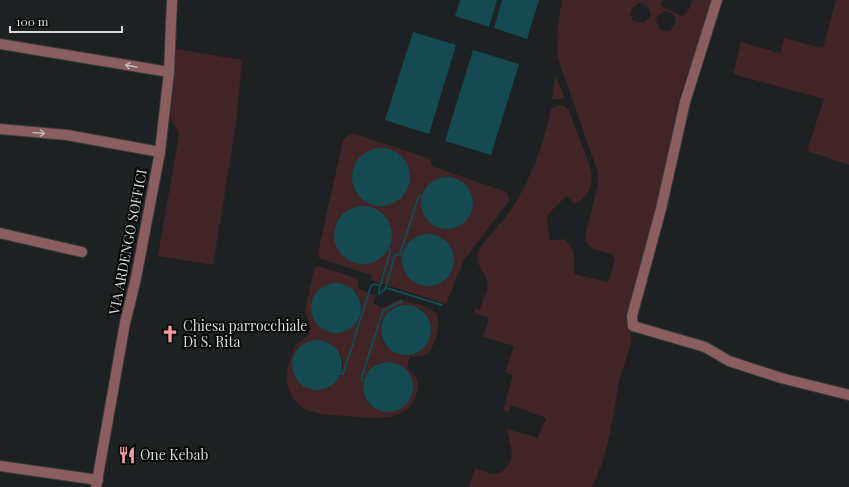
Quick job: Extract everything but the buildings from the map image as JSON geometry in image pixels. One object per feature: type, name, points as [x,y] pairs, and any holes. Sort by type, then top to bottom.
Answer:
[{"type":"street","name":"VIA ARDENGO SOFFICI","points":[[97,484],[125,323],[136,278],[160,152],[169,72],[172,0]]},
{"type":"street","points":[[717,0],[685,102],[661,209],[632,316],[632,326],[705,347],[729,361],[773,375],[849,395]]},
{"type":"street","points":[[0,44],[169,72]]},
{"type":"street","points":[[0,129],[67,136],[160,152]]},
{"type":"street","points":[[0,233],[82,252]]},
{"type":"street","points":[[0,466],[97,484]]},
{"type":"shaded area","points":[[562,0],[663,0],[661,6],[682,16],[688,11],[693,0],[712,0],[679,99],[667,158],[669,162],[630,327],[631,343],[619,382],[610,434],[602,464],[592,487],[469,487],[474,470],[492,474],[500,473],[511,461],[512,451],[507,429],[538,438],[546,418],[511,405],[508,412],[503,411],[513,375],[505,372],[514,346],[483,337],[489,318],[474,313],[475,309],[479,310],[487,288],[486,277],[477,260],[478,252],[503,221],[524,187],[540,149],[551,109],[556,106],[563,105],[569,111],[588,160],[592,176],[589,191],[583,198],[575,204],[566,196],[549,214],[548,223],[550,241],[564,239],[571,247],[574,255],[574,274],[608,282],[615,260],[612,254],[594,250],[586,241],[585,236],[598,184],[598,173],[557,56],[558,25]],"holes":[[[639,3],[646,6],[650,12],[650,17],[643,23],[633,21],[630,14],[632,8]],[[665,11],[675,17],[675,25],[669,31],[661,30],[656,22],[657,16]]]},
{"type":"shaded area","points":[[836,0],[849,0],[849,165],[807,151],[824,99],[733,74],[741,42],[780,53],[784,38],[823,48]]},
{"type":"shaded area","points":[[176,49],[242,60],[236,125],[213,265],[158,256],[179,134],[170,117]]},
{"type":"shaded area","points":[[555,76],[564,95],[563,99],[552,99]]},
{"type":"shaded area","points":[[350,134],[355,134],[431,159],[431,165],[434,167],[507,192],[509,201],[464,260],[446,304],[371,280],[371,275],[319,258],[318,252],[343,140]]},
{"type":"shaded area","points":[[317,266],[357,278],[359,289],[376,296],[373,303],[382,308],[400,299],[428,308],[437,316],[437,333],[431,350],[424,355],[410,356],[407,368],[417,379],[417,393],[412,403],[397,415],[367,418],[321,414],[305,409],[293,398],[288,386],[287,372],[295,346],[309,335],[311,327],[305,312],[314,268]],"holes":[[[354,289],[358,295],[361,307],[358,318],[351,327],[345,331],[315,322],[312,315],[311,306]],[[417,307],[428,318],[431,331],[422,349],[415,354],[385,345],[381,337],[382,320]],[[340,354],[343,362],[342,370],[302,385],[294,372],[294,355]],[[382,362],[401,366],[411,379],[413,392],[373,408],[364,395],[363,382],[365,376],[375,366]]]},
{"type":"water","points":[[460,0],[497,0],[489,27],[455,16]]},
{"type":"water","points":[[502,0],[539,0],[527,39],[494,28]]},
{"type":"water","points":[[413,32],[456,45],[429,134],[385,120]]},
{"type":"water","points":[[473,50],[519,64],[491,155],[445,141]]},
{"type":"water","points":[[381,148],[392,150],[405,161],[408,166],[410,177],[408,188],[397,201],[392,204],[381,206],[370,204],[357,193],[354,188],[352,177],[354,166],[365,153],[370,150]]},
{"type":"water","points":[[442,177],[452,177],[466,184],[473,198],[473,208],[466,222],[452,229],[442,229],[432,225],[425,218],[421,208],[421,198],[425,188],[432,181]]},
{"type":"water","points":[[363,206],[374,208],[387,219],[390,224],[392,235],[390,246],[379,259],[374,262],[363,264],[352,262],[339,251],[336,246],[334,235],[336,224],[347,211],[352,208]]},
{"type":"water","points":[[423,234],[433,234],[447,241],[454,255],[454,265],[447,279],[433,286],[423,286],[413,282],[406,275],[402,265],[402,255],[406,245],[413,238]]},
{"type":"water","points":[[331,283],[341,283],[354,290],[361,303],[361,313],[354,326],[341,333],[331,333],[322,329],[315,322],[311,313],[311,303],[315,294],[322,287]]},
{"type":"water","points":[[401,305],[411,305],[424,312],[431,325],[431,335],[424,348],[411,355],[401,355],[392,351],[385,344],[381,335],[381,325],[385,316],[392,309]]},
{"type":"water","points":[[312,340],[322,340],[335,347],[342,360],[342,370],[335,383],[322,390],[312,390],[303,386],[296,379],[292,370],[292,360],[296,351],[303,344]]},
{"type":"water","points":[[383,362],[393,362],[406,369],[413,382],[413,392],[406,405],[393,412],[383,412],[374,408],[367,401],[363,392],[363,382],[367,373],[374,366]]},
{"type":"waterway","points":[[400,254],[418,198],[421,196]]},
{"type":"waterway","points":[[379,294],[390,252],[389,247]]},
{"type":"waterway","points":[[379,294],[385,289],[395,255],[402,254]]},
{"type":"waterway","points":[[341,374],[343,374],[371,286],[374,284],[378,285]]},
{"type":"waterway","points":[[387,288],[442,305]]},
{"type":"waterway","points":[[363,380],[361,379],[383,311],[402,301]]},
{"type":"place","name":"Chiesa parrocchiale Di S. Rita","points":[[170,334]]},
{"type":"place","name":"One Kebab","points":[[127,455]]}]
